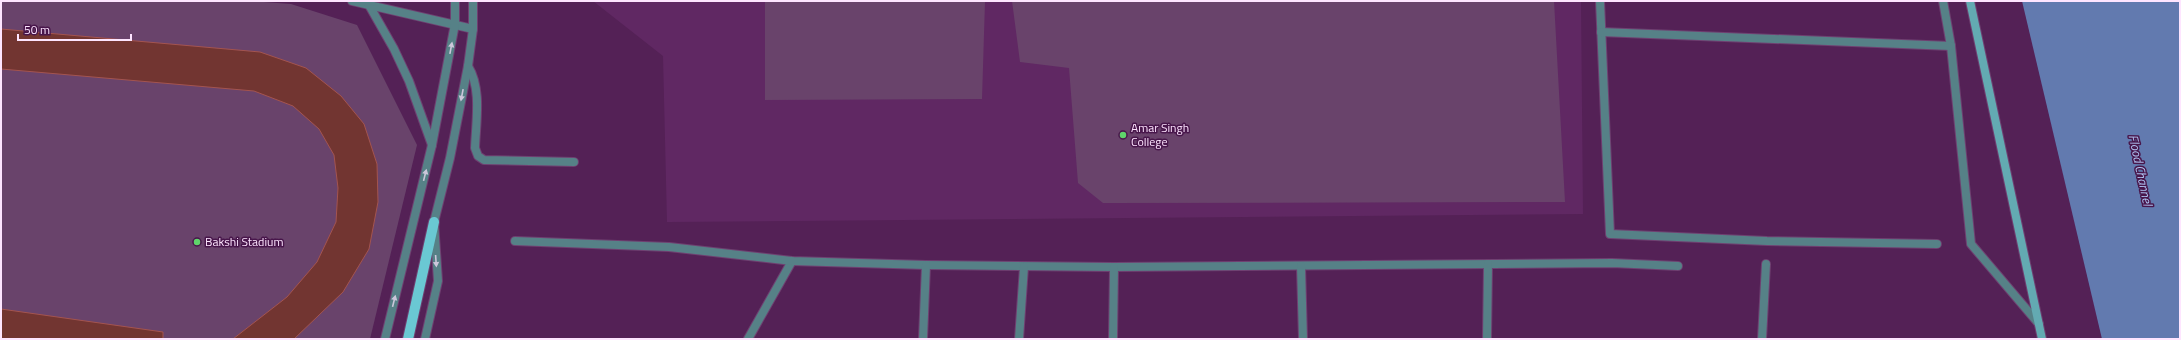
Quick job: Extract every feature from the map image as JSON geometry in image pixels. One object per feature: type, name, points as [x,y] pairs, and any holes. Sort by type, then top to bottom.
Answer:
[{"type":"main road","points":[[1970,1],[2042,339]]},
{"type":"main road","points":[[408,339],[434,222]]},
{"type":"street","points":[[352,1],[473,29]]},
{"type":"street","points":[[384,339],[432,145],[455,24],[455,1]]},
{"type":"street","points":[[425,339],[438,281],[434,222],[450,158],[468,66],[473,29],[473,1]]},
{"type":"street","points":[[1600,1],[1610,234],[1767,241],[1937,244]]},
{"type":"street","points":[[1943,1],[1951,46],[1971,244],[2039,324]]},
{"type":"street","points":[[369,5],[394,49],[409,81],[432,145]]},
{"type":"street","points":[[1601,32],[1951,46]]},
{"type":"street","points":[[468,66],[474,76],[476,87],[475,148],[478,156],[484,160],[574,162]]},
{"type":"street","points":[[515,241],[668,247],[792,261],[926,265],[1114,267],[1612,263],[1678,266]]},
{"type":"street","points":[[748,339],[792,261]]},
{"type":"street","points":[[1487,339],[1488,264]]},
{"type":"street","points":[[1762,339],[1766,264]]},
{"type":"street","points":[[923,339],[926,265]]},
{"type":"street","points":[[1301,266],[1303,339]]},
{"type":"street","points":[[1019,339],[1024,267]]},
{"type":"street","points":[[1113,339],[1114,267]]},
{"type":"shaded area","name":"Bakshi Stadium","points":[[1,1],[250,1],[291,4],[357,25],[417,145],[370,339],[1,339]]},
{"type":"shaded area","name":"Amar Singh College","points":[[593,1],[1581,1],[1583,214],[667,222],[663,56]]},
{"type":"shaded area","points":[[765,1],[985,1],[982,99],[765,100]]},
{"type":"shaded area","points":[[1012,1],[1554,1],[1565,202],[1103,203],[1078,183],[1069,68],[1020,62]]},
{"type":"water","name":"Flood Channel","points":[[2022,1],[2180,1],[2180,339],[2102,339]]},
{"type":"building","points":[[1,29],[260,52],[306,68],[341,96],[364,124],[377,164],[378,202],[369,249],[343,292],[294,339],[233,339],[287,297],[317,262],[336,222],[338,188],[334,155],[319,129],[293,106],[254,91],[1,69]]},
{"type":"building","points":[[1,309],[163,332],[163,339],[1,339]]},
{"type":"place","name":"Amar Singh College","points":[[1123,135]]},
{"type":"place","name":"Bakshi Stadium","points":[[197,242]]}]
